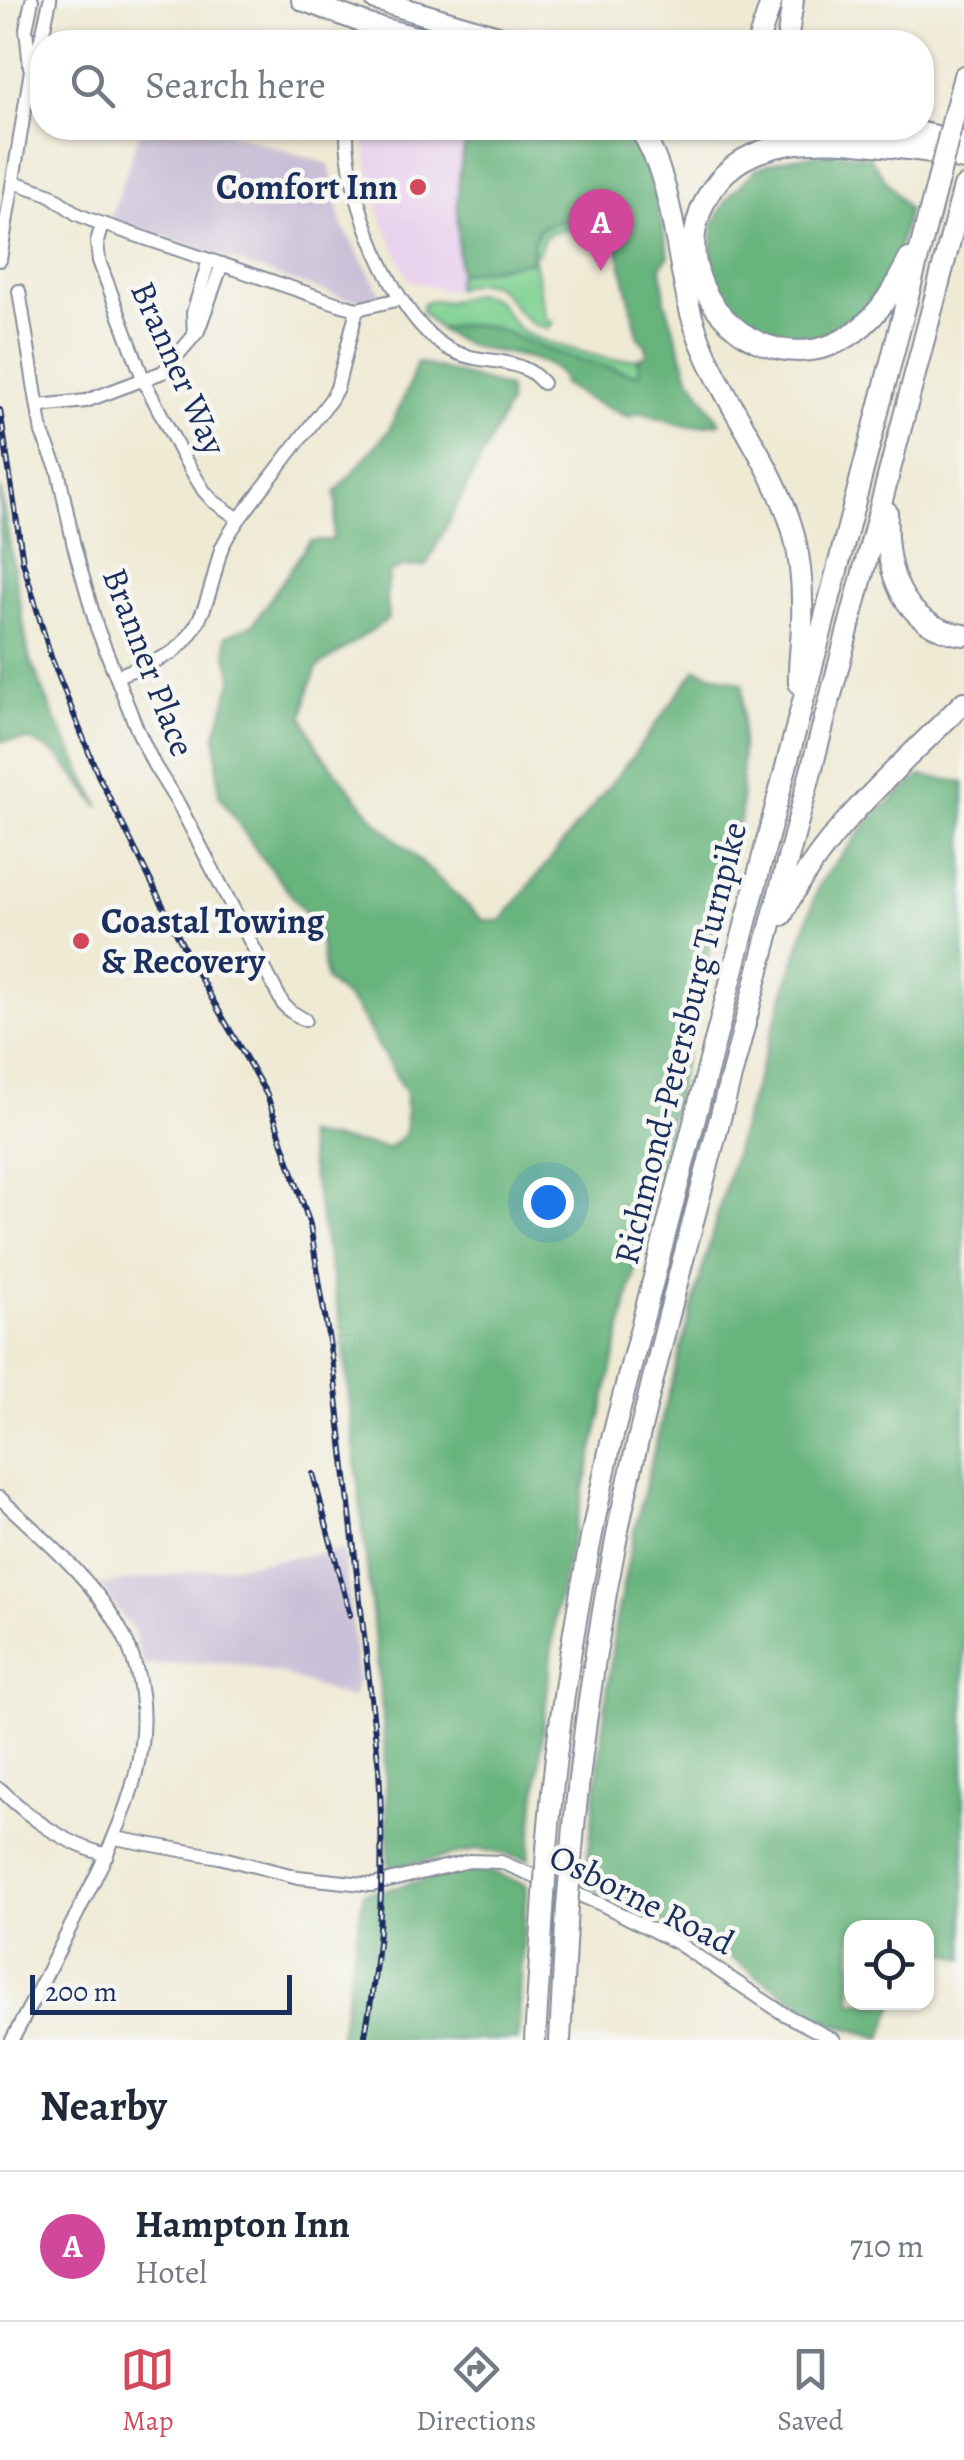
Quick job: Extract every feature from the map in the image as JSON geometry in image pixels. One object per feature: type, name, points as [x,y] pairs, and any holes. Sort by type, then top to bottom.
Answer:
[{"type":"highway","points":[[302,0],[338,14],[364,30]]},
{"type":"highway","points":[[338,14],[369,9],[376,0],[475,30]]},
{"type":"highway","points":[[762,30],[772,0]]},
{"type":"highway","points":[[788,30],[793,0]]},
{"type":"highway","points":[[372,30],[378,19],[410,12]]},
{"type":"highway","name":"Richmond-Petersburg Turnpike","points":[[535,2040],[556,1754],[593,1524],[964,76]]},
{"type":"highway","points":[[934,136],[964,142]]},
{"type":"highway","points":[[647,140],[663,178],[680,270],[700,339],[780,494],[794,534],[802,587],[798,678],[802,705]]},
{"type":"highway","points":[[871,140],[964,160]]},
{"type":"highway","points":[[924,151],[817,142],[754,154],[730,169],[712,188],[700,214],[694,256],[707,298],[723,319],[763,344],[806,350],[831,345],[868,322],[892,291],[924,231]]},
{"type":"highway","name":"Richmond-Petersburg Turnpike","points":[[560,2040],[580,1763],[619,1526],[652,1383],[964,186]]},
{"type":"highway","points":[[890,470],[886,538],[898,587],[922,619],[964,635]]},
{"type":"highway","points":[[764,953],[800,880],[823,848],[964,702]]},
{"type":"street","points":[[30,62],[26,29],[32,0]]},
{"type":"street","points":[[44,30],[50,0]]},
{"type":"street","points":[[0,260],[30,77]]},
{"type":"street","points":[[347,140],[356,196],[374,246],[414,320],[440,344],[472,358],[519,366],[543,383]]},
{"type":"street","points":[[14,182],[49,194],[77,214],[102,224],[339,304],[357,308],[400,299]]},
{"type":"street","name":"Branner Way","points":[[102,224],[97,242],[99,260],[144,381],[204,491],[239,519]]},
{"type":"street","points":[[39,406],[86,401],[163,372],[194,336],[193,313],[216,262]]},
{"type":"street","name":"Branner Place","points":[[19,291],[44,438],[58,470],[97,628],[154,765],[180,805],[284,1004],[305,1020]]},
{"type":"street","points":[[117,676],[174,651],[191,632],[210,595],[220,550],[337,388],[357,308]]},
{"type":"street","points":[[0,1498],[95,1592],[121,1630],[142,1702],[142,1746],[130,1798],[115,1838],[12,2040]]},
{"type":"street","points":[[0,1789],[49,1830],[78,1846],[107,1855]]},
{"type":"street","name":"Osborne Road","points":[[115,1838],[219,1857],[298,1877],[372,1885],[470,1861],[501,1862],[603,1905],[679,1944],[784,2014],[834,2040]]},
{"type":"shaded area","points":[[137,140],[252,140],[329,164],[342,225],[382,296],[369,300],[344,298],[110,219]]},
{"type":"shaded area","points":[[366,140],[468,140],[456,218],[456,289],[443,290],[409,280],[382,219]]},
{"type":"shaded area","points":[[343,1550],[358,1680],[352,1699],[281,1674],[229,1662],[143,1665],[134,1632],[100,1585]]},
{"type":"green space","points":[[466,140],[630,140],[653,188],[669,256],[661,266],[665,301],[688,373],[720,423],[689,427],[639,412],[629,417],[563,384],[559,374],[540,361],[474,347],[439,329],[485,326],[561,355],[634,374],[640,373],[638,358],[647,355],[646,345],[639,339],[614,233],[605,224],[579,220],[551,223],[537,233],[532,261],[459,274],[457,219]]},
{"type":"green space","points":[[831,152],[869,157],[908,210],[893,270],[848,322],[817,336],[782,334],[743,318],[718,290],[710,263],[714,223],[727,199],[756,169]]},
{"type":"green space","points":[[590,219],[604,223],[552,232],[533,255],[546,320],[553,322],[549,328],[524,318],[489,283],[456,289],[459,274],[532,261],[533,247],[536,237],[548,225]]},
{"type":"green space","points":[[476,294],[493,298],[518,328],[535,338],[603,358],[638,358],[640,374],[582,361],[484,325],[439,329],[422,312],[423,303],[447,302]]},
{"type":"green space","points":[[417,362],[508,388],[508,406],[426,566],[402,567],[389,573],[388,619],[318,667],[303,717],[319,750],[374,819],[483,920],[501,921],[633,756],[696,669],[743,684],[741,815],[556,1609],[529,1859],[480,1849],[389,1869],[383,1717],[342,1331],[305,1135],[389,1148],[406,1133],[406,1093],[355,1006],[326,980],[318,929],[219,795],[216,734],[233,678],[226,636],[253,624],[310,541],[332,540],[335,493],[389,430]]},
{"type":"green space","points":[[0,488],[29,657],[100,807],[58,755],[29,740],[0,741]]},
{"type":"green space","points":[[920,776],[964,782],[964,1959],[934,1948],[934,1920],[844,1920],[844,2010],[892,2010],[882,2038],[830,2023],[722,1952],[585,1884],[615,1625],[665,1407],[741,1129],[819,884],[873,816]]},
{"type":"green space","points":[[462,1870],[487,1870],[526,1885],[518,2040],[339,2040],[364,1892]]},
{"type":"railway","points":[[0,410],[23,562],[51,657],[98,775],[191,962],[267,1095],[310,1225],[334,1372],[379,1768],[380,1905],[364,2040]]},
{"type":"railway","points":[[313,1474],[350,1615]]},
{"type":"place","name":"Comfort Inn","points":[[418,187]]},
{"type":"place","name":"Hampton Inn","points":[[601,271]]},
{"type":"place","name":"Coastal Towing & Recovery","points":[[81,941]]}]
